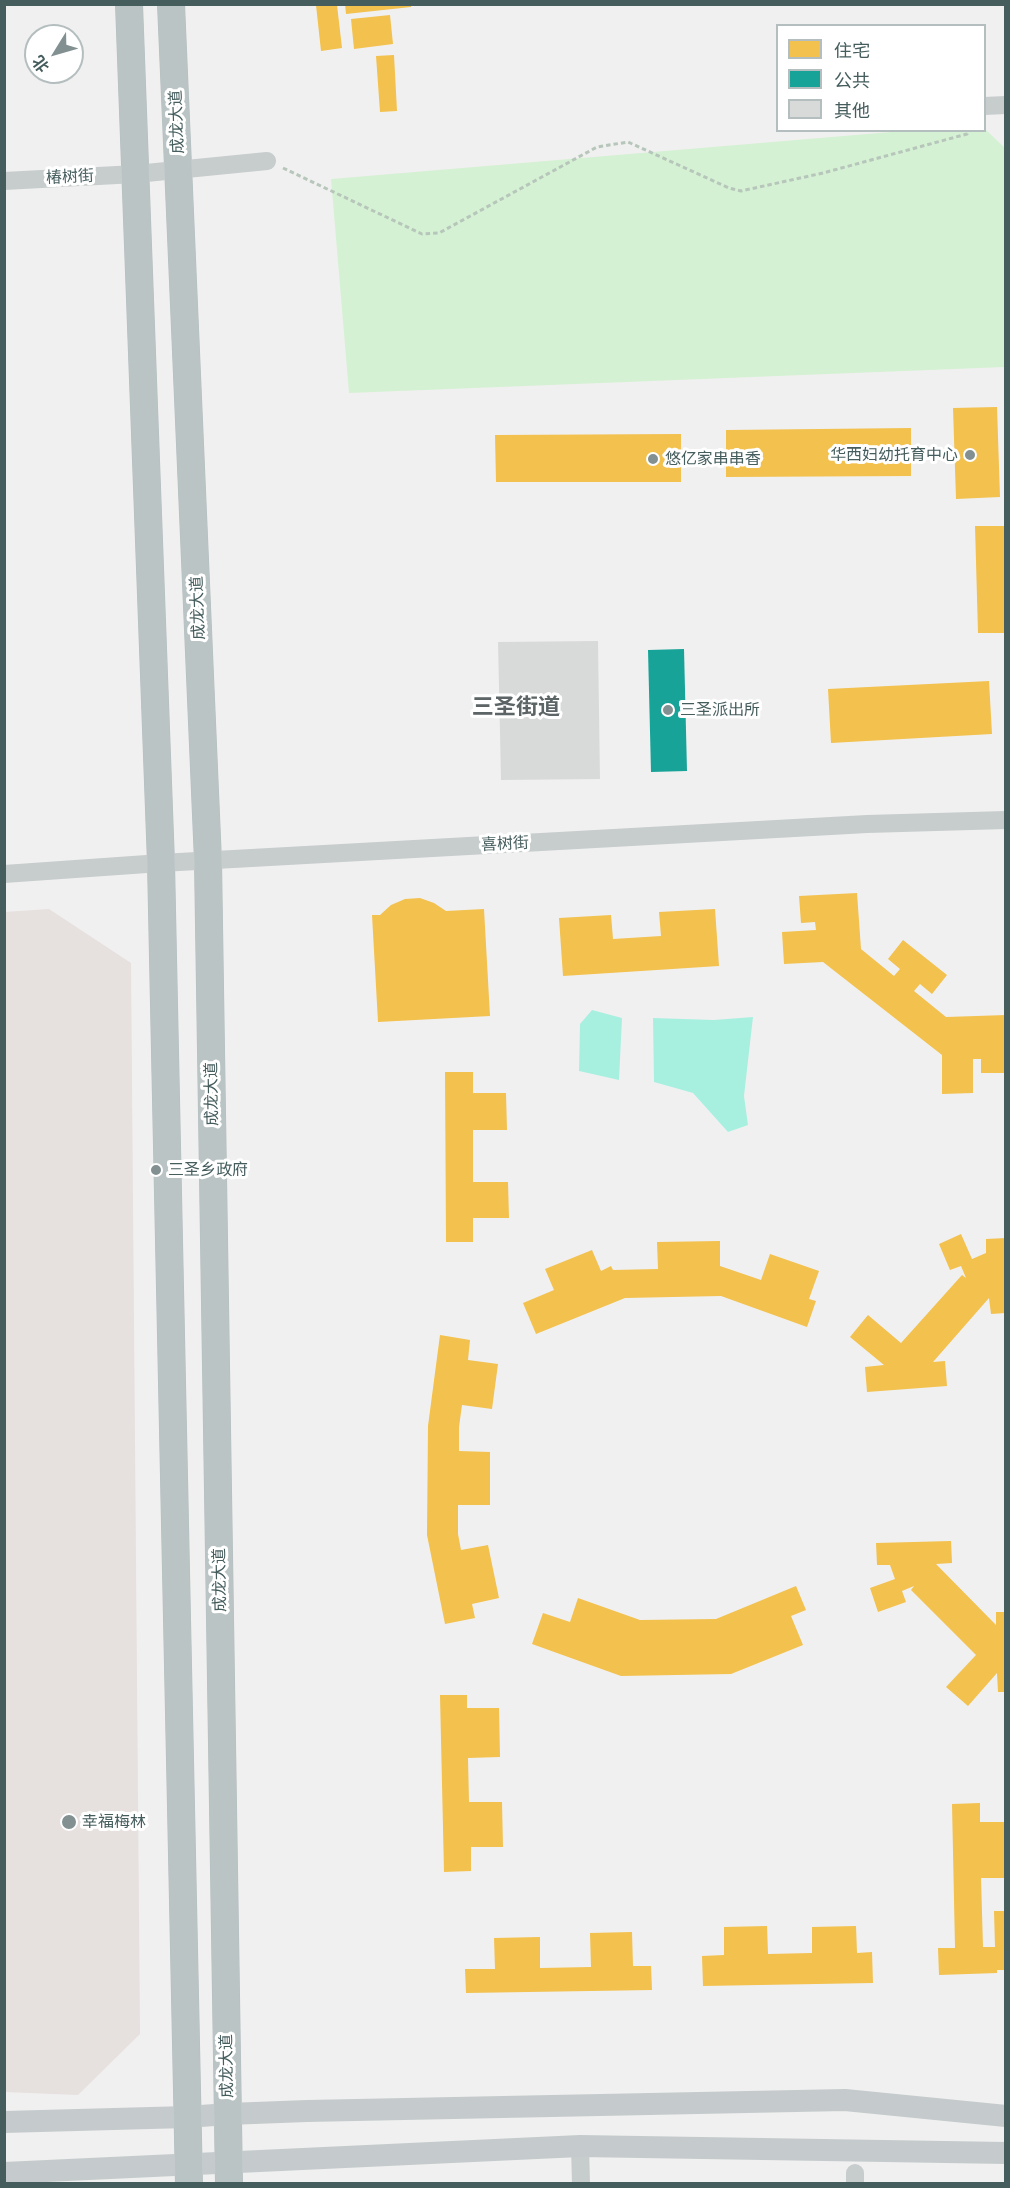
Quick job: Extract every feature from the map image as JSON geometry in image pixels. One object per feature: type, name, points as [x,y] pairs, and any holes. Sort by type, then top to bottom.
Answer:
[{"type":"highway","points":[[129,4],[161,863],[189,2174]]},
{"type":"highway","name":"成龙大道","points":[[171,4],[208,861],[229,2174]]},
{"type":"main road","points":[[4,2122],[628,2103],[845,2100],[1005,2116]]},
{"type":"main road","points":[[4,2173],[76,2168],[229,2174],[301,2158],[580,2145],[1005,2152]]},
{"type":"street","points":[[986,106],[1005,105]]},
{"type":"street","name":"椿树街","points":[[4,181],[136,174],[178,168],[267,161]]},
{"type":"street","name":"喜树街","points":[[4,874],[855,824],[1005,820]]},
{"type":"street","points":[[580,2145],[581,2184]]},
{"type":"path","points":[[267,161],[422,234],[440,233],[597,147],[628,142],[729,188],[741,190],[824,173],[968,132]]},
{"type":"shaded area","points":[[986,130],[1005,148],[1005,367],[349,393],[331,179],[891,132],[986,132]]},
{"type":"shaded area","points":[[49,909],[131,963],[140,2034],[78,2095],[4,2092],[4,912]]},
{"type":"shaded area","points":[[592,1010],[622,1018],[619,1080],[579,1071],[580,1024]]},
{"type":"shaded area","points":[[753,1017],[744,1096],[748,1125],[728,1132],[693,1093],[654,1082],[653,1018],[714,1020]]},
{"type":"building: 住宅","points":[[345,4],[411,4],[411,7],[346,14]]},
{"type":"building: 住宅","points":[[316,5],[337,5],[342,48],[321,51]]},
{"type":"building: 住宅","points":[[390,15],[393,44],[354,49],[351,19]]},
{"type":"building: 住宅","points":[[394,55],[397,111],[380,112],[376,56]]},
{"type":"building: 住宅","points":[[997,407],[1000,497],[956,499],[953,408]]},
{"type":"building: 住宅","points":[[911,428],[911,476],[726,477],[726,430]]},
{"type":"building: 住宅","points":[[681,434],[681,482],[496,482],[495,435]]},
{"type":"building: 住宅","points":[[975,526],[1006,526],[1006,633],[978,633]]},
{"type":"building: 住宅","points":[[989,681],[992,734],[831,743],[828,689]]},
{"type":"building: 住宅","points":[[857,893],[861,949],[894,976],[900,969],[888,959],[903,940],[947,975],[932,994],[920,984],[914,991],[946,1017],[1006,1015],[1006,1073],[981,1073],[981,1059],[973,1059],[973,1093],[942,1094],[942,1055],[823,962],[784,964],[782,932],[816,930],[815,922],[801,923],[799,896]]},
{"type":"building: 住宅","points":[[420,898],[446,911],[484,909],[490,1016],[378,1022],[372,915],[380,915],[391,905],[405,899]]},
{"type":"building: 住宅","points":[[715,909],[719,966],[563,976],[559,918],[611,915],[613,939],[661,936],[659,912]]},
{"type":"building: 住宅","points":[[445,1072],[473,1072],[473,1093],[506,1093],[507,1130],[473,1130],[473,1182],[508,1182],[509,1218],[473,1218],[473,1242],[446,1242]]},
{"type":"building: 住宅","points":[[961,1234],[972,1259],[986,1253],[986,1239],[1006,1238],[1006,1313],[991,1314],[989,1298],[933,1362],[945,1361],[947,1386],[867,1392],[865,1367],[884,1365],[850,1337],[868,1315],[901,1343],[962,1275],[966,1278],[961,1266],[950,1270],[939,1244]]},
{"type":"building: 住宅","points":[[720,1241],[720,1266],[761,1280],[770,1254],[819,1271],[809,1299],[816,1301],[807,1327],[721,1296],[625,1298],[536,1334],[523,1303],[554,1290],[545,1269],[592,1250],[601,1271],[611,1266],[613,1270],[658,1269],[657,1242]]},
{"type":"building: 住宅","points":[[440,1335],[470,1340],[468,1360],[498,1364],[492,1409],[462,1405],[459,1451],[490,1452],[490,1505],[458,1505],[458,1534],[461,1550],[488,1545],[499,1598],[472,1604],[475,1618],[445,1624],[427,1535],[428,1426]]},
{"type":"building: 住宅","points":[[951,1541],[952,1563],[936,1564],[996,1625],[996,1612],[1006,1612],[1006,1692],[998,1692],[997,1673],[968,1706],[946,1687],[976,1655],[911,1590],[914,1586],[902,1591],[906,1602],[878,1612],[870,1588],[895,1579],[890,1565],[877,1565],[876,1543]]},
{"type":"building: 住宅","points":[[796,1586],[806,1610],[791,1616],[803,1645],[731,1674],[621,1676],[532,1644],[543,1613],[570,1622],[578,1598],[640,1620],[716,1619]]},
{"type":"building: 住宅","points":[[440,1695],[467,1695],[467,1708],[499,1708],[500,1757],[468,1758],[469,1802],[502,1802],[503,1847],[471,1847],[471,1871],[444,1872]]},
{"type":"building: 住宅","points":[[980,1803],[980,1822],[1006,1822],[1006,1878],[981,1878],[983,1947],[995,1947],[994,1911],[1006,1911],[1006,1970],[997,1970],[997,1973],[939,1975],[938,1948],[955,1948],[952,1804]]},
{"type":"building: 住宅","points":[[767,1926],[768,1954],[812,1953],[812,1927],[856,1926],[857,1953],[872,1952],[873,1983],[703,1986],[702,1956],[724,1955],[724,1927]]},
{"type":"building: 住宅","points":[[632,1932],[633,1966],[651,1966],[652,1990],[466,1993],[465,1969],[495,1969],[494,1938],[540,1937],[540,1968],[591,1967],[590,1933]]},
{"type":"building: 公共","name":"三圣派出所","points":[[684,649],[687,771],[651,772],[648,650]]},
{"type":"building: 其他","points":[[598,641],[600,779],[501,780],[498,642]]},
{"type":"place","name":"华西妇幼托育中心","points":[[970,455]]},
{"type":"place","name":"悠亿家串串香","points":[[653,459]]},
{"type":"place","name":"三圣派出所","points":[[668,710]]},
{"type":"place","name":"三圣乡政府","points":[[156,1170]]},
{"type":"place","name":"幸福梅林","points":[[69,1822]]},
{"type":"district","name":"三圣街道","points":[[516,707]]}]
